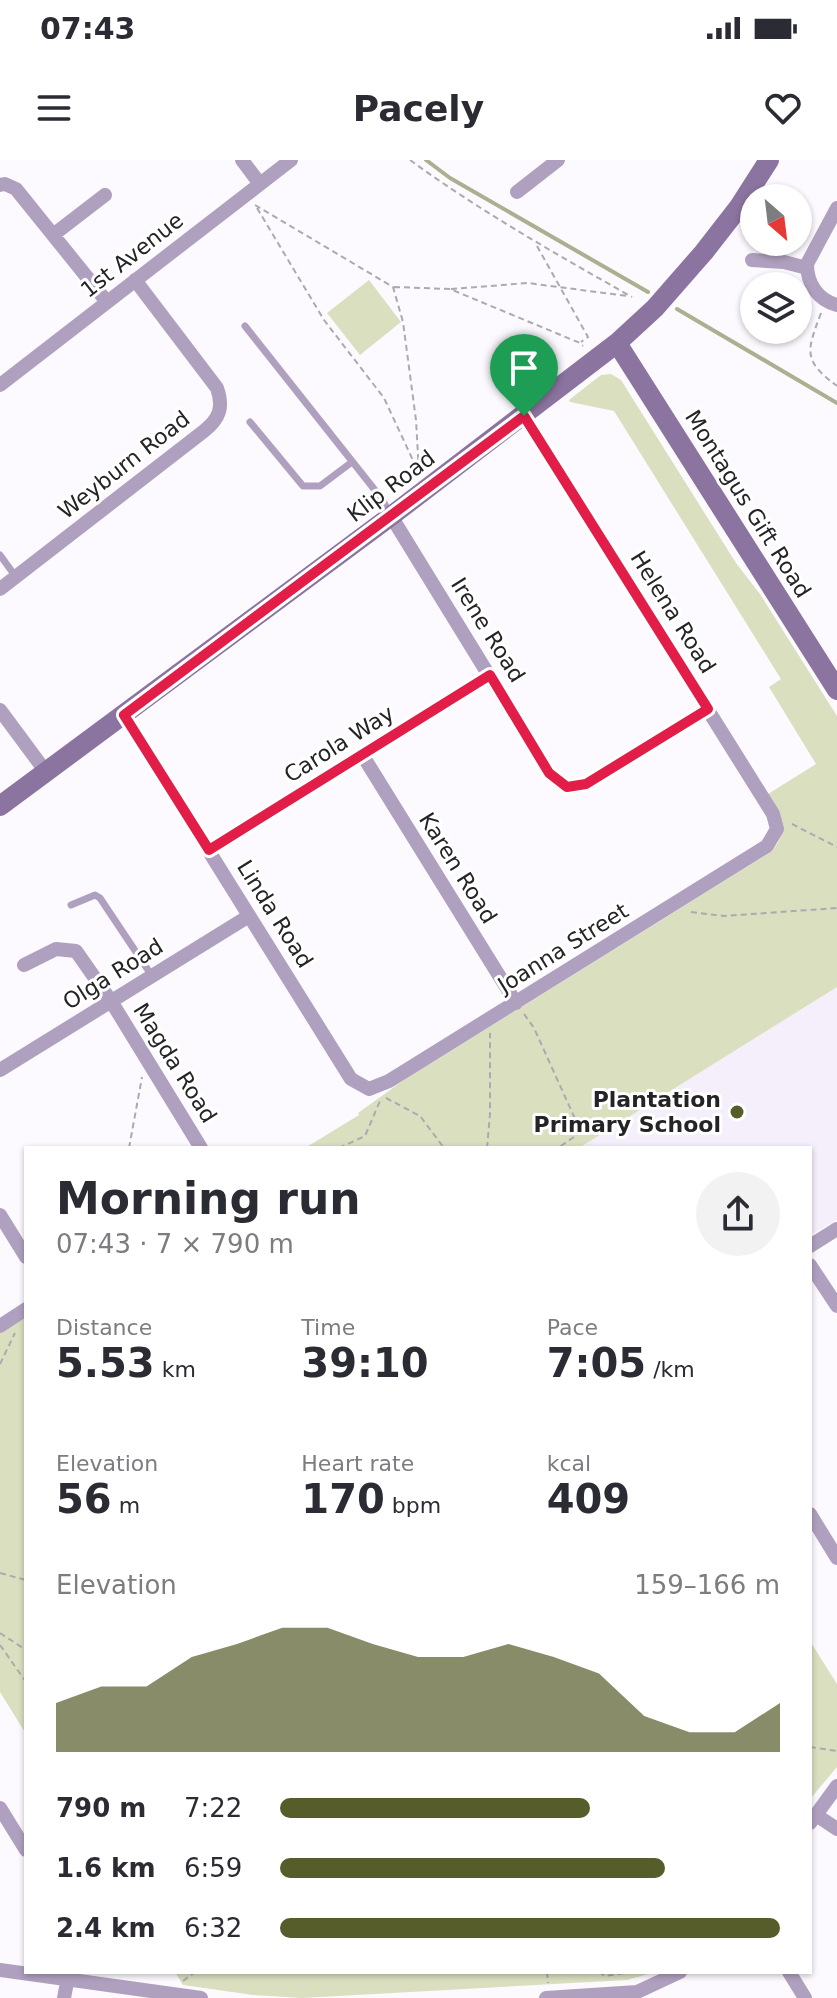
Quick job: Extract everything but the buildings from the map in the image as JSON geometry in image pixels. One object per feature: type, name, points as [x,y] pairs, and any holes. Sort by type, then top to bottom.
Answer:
[{"type":"street","points":[[242,160],[260,184]]},
{"type":"street","name":"1st Avenue","points":[[0,385],[291,160]]},
{"type":"street","points":[[517,192],[558,160]]},
{"type":"street","name":"Klip Road","points":[[0,806],[391,516],[617,343],[675,287],[739,207],[769,160]]},
{"type":"street","points":[[0,185],[16,189],[107,302]]},
{"type":"street","points":[[53,235],[105,195]]},
{"type":"street","points":[[831,304],[810,281],[807,268],[813,250],[837,208]]},
{"type":"street","points":[[752,260],[784,262],[807,268]]},
{"type":"street","name":"Weyburn Road","points":[[0,589],[204,431],[219,416],[217,388],[135,280]]},
{"type":"street","name":"Montagus Gift Road","points":[[617,343],[837,690]]},
{"type":"street","name":"Helena Road","points":[[524,416],[773,814],[775,835]]},
{"type":"street","name":"Irene Road","points":[[391,516],[549,773],[567,787],[586,784],[708,709]]},
{"type":"street","name":"Carola Way","points":[[209,850],[490,675]]},
{"type":"street","points":[[0,710],[46,772]]},
{"type":"street","name":"Linda Road","points":[[124,715],[351,1079],[369,1089]]},
{"type":"street","name":"Karen Road","points":[[363,756],[516,1003]]},
{"type":"street","name":"Joanna Street","points":[[369,1089],[382,1086],[667,909],[767,846],[775,835]]},
{"type":"street","name":"Olga Road","points":[[0,1070],[249,916]]},
{"type":"street","name":"Magda Road","points":[[24,965],[56,949],[76,951],[111,1001],[200,1146]]},
{"type":"street","points":[[0,1215],[24,1254]]},
{"type":"street","points":[[812,1245],[837,1229]]},
{"type":"street","points":[[812,1268],[837,1306]]},
{"type":"street","points":[[0,1326],[24,1310]]},
{"type":"street","points":[[812,1517],[837,1558]]},
{"type":"street","points":[[837,1786],[813,1819],[837,1829]]},
{"type":"street","points":[[0,1808],[24,1847]]},
{"type":"street","points":[[0,1970],[24,1972]]},
{"type":"street","points":[[549,1995],[637,1992],[676,1974]]},
{"type":"street","points":[[790,1974],[805,1998]]},
{"type":"street","points":[[64,1998],[68,1975],[201,1998]]},
{"type":"lane","points":[[245,326],[386,504],[391,516]]},
{"type":"lane","points":[[250,422],[303,486],[320,486],[352,462]]},
{"type":"lane","points":[[0,555],[16,577]]},
{"type":"lane","points":[[71,905],[95,895],[100,898],[152,976]]},
{"type":"path","points":[[257,207],[393,287],[450,289],[528,283],[632,297],[536,243],[452,191],[410,160]]},
{"type":"path","points":[[245,195],[257,207],[324,320],[384,398],[420,473],[403,322],[393,287]]},
{"type":"path","points":[[536,243],[588,337],[580,343]]},
{"type":"path","points":[[450,289],[580,343],[585,350]]},
{"type":"path","points":[[831,304],[815,331],[811,359],[813,366],[837,386]]},
{"type":"path","points":[[773,814],[837,847]]},
{"type":"path","points":[[667,909],[724,916],[837,908]]},
{"type":"path","points":[[516,1003],[534,1028],[581,1132],[561,1146]]},
{"type":"path","points":[[487,1146],[490,1019]]},
{"type":"path","points":[[129,1146],[144,1065],[148,1062]]},
{"type":"path","points":[[343,1146],[365,1136],[382,1096],[420,1116],[442,1146]]},
{"type":"path","points":[[0,1364],[20,1324]]},
{"type":"path","points":[[0,1573],[24,1579]]},
{"type":"path","points":[[0,1633],[24,1649]]},
{"type":"path","points":[[0,1645],[24,1679]]},
{"type":"path","points":[[812,1747],[837,1751]]},
{"type":"path","points":[[177,1985],[192,1974]]},
{"type":"path","points":[[547,1974],[549,1995]]},
{"type":"shaded area","name":"Plantation Primary School","points":[[837,987],[837,1220],[812,1234],[812,1146],[582,1146]]},
{"type":"green space","points":[[369,280],[401,322],[360,355],[327,313]]},
{"type":"green space","points":[[611,374],[621,380],[837,716],[837,987],[582,1146],[308,1146],[359,1115],[404,1080],[771,852],[777,845],[782,823],[768,794],[816,764],[769,687],[781,679],[614,411],[570,402],[601,375]]},
{"type":"green space","points":[[24,1316],[24,1731],[0,1692],[0,1331]]},
{"type":"green space","points":[[812,1644],[837,1684],[837,1767],[812,1797]]},
{"type":"green space","points":[[176,1974],[648,1974],[627,1980],[302,1998],[183,1985]]},
{"type":"waterway","points":[[426,160],[450,178],[648,292]]},
{"type":"waterway","points":[[677,309],[837,403]]},
{"type":"place","name":"Plantation Primary School","points":[[737,1112]]},
{"type":"route","points":[[524,416],[708,709],[586,784],[567,787],[549,773],[490,675],[209,850],[124,715],[524,416]]}]
